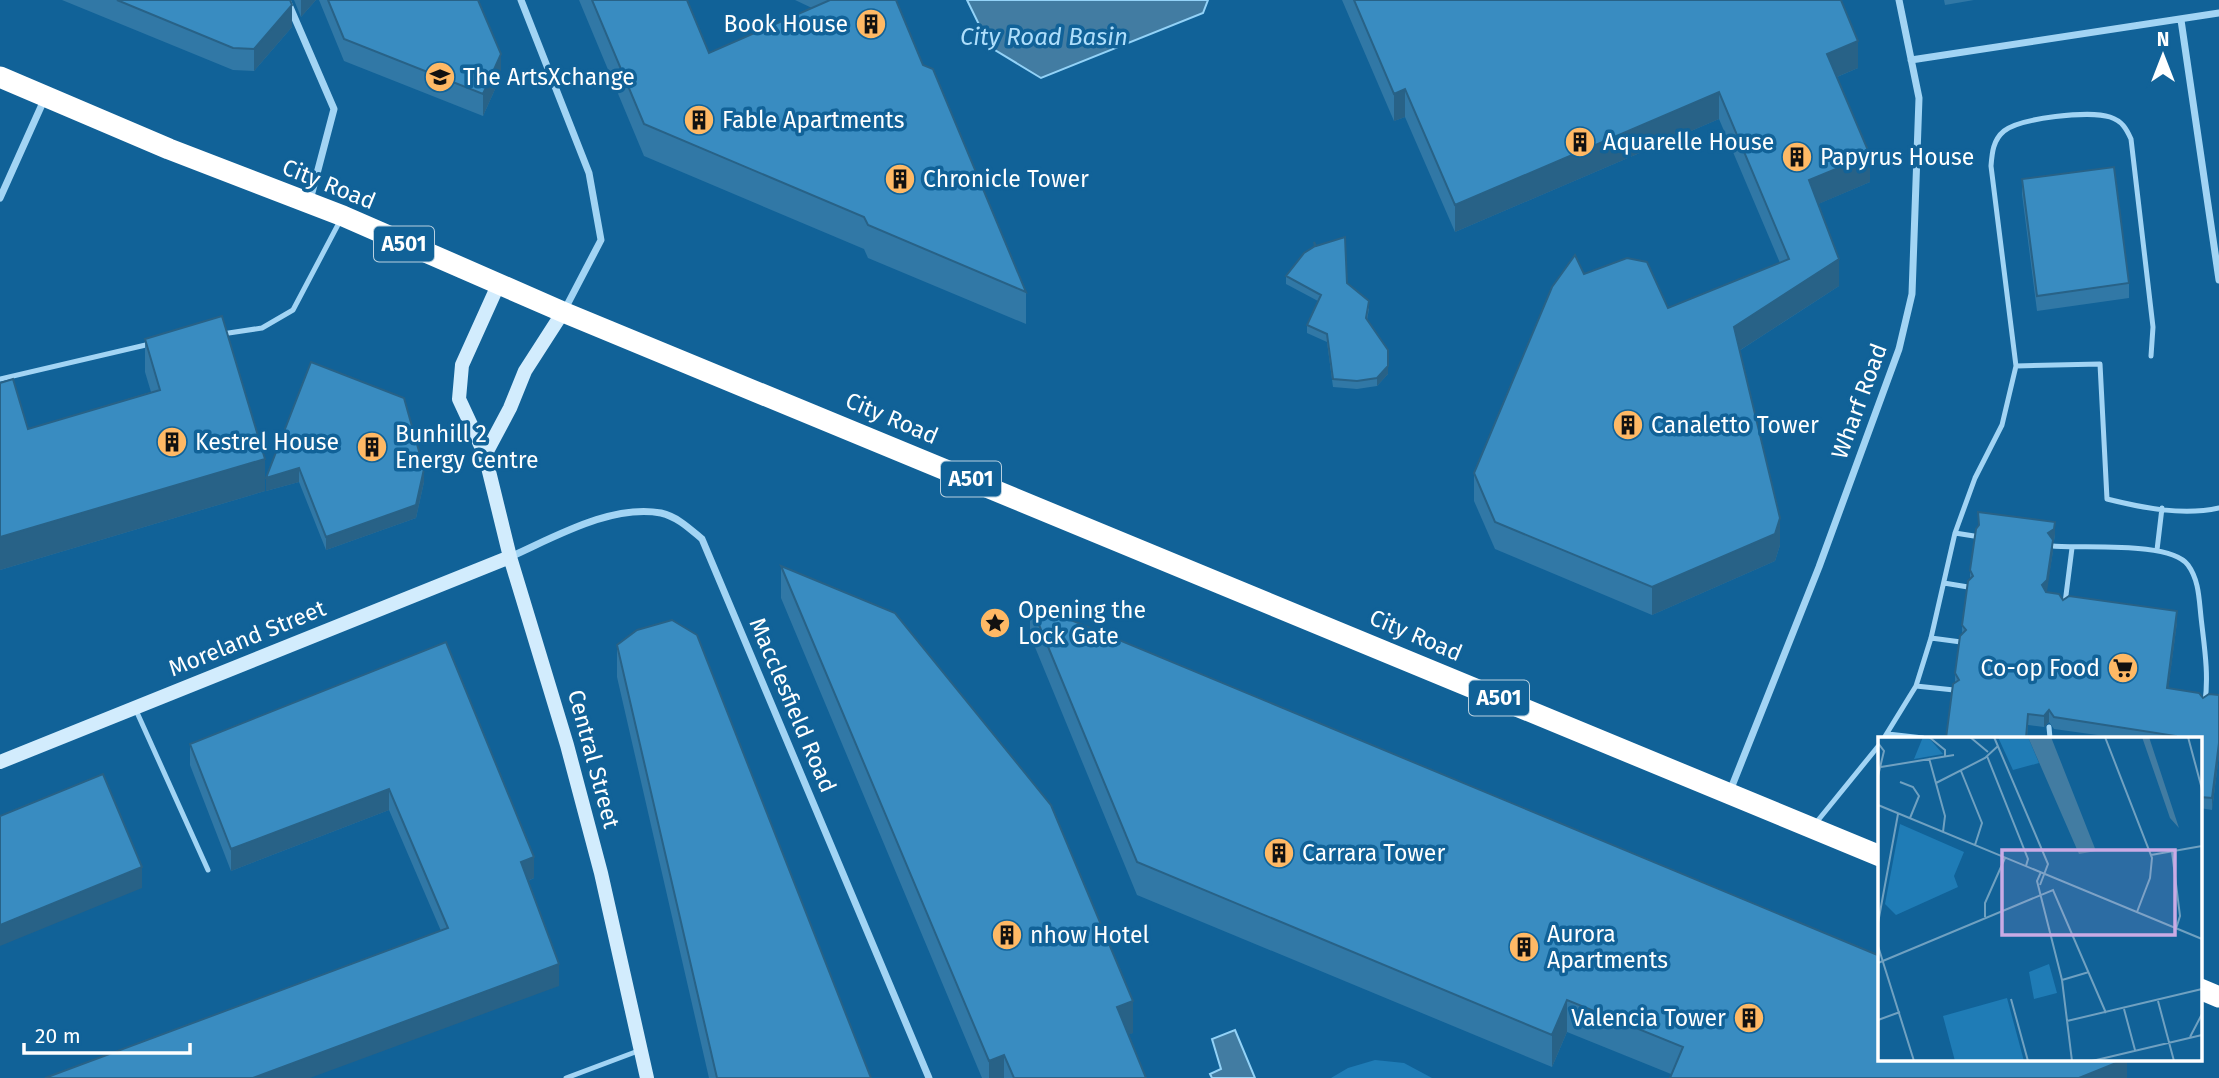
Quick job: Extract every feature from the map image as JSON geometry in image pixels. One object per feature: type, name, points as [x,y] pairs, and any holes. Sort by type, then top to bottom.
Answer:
[{"type":"highway","name":"City Road","points":[[0,77],[169,149],[343,216],[563,312],[1878,855]]},
{"type":"highway","points":[[2202,990],[2219,998]]},
{"type":"street","points":[[287,0],[334,109],[309,202]]},
{"type":"street","points":[[485,455],[525,371],[563,312],[601,240],[589,173],[521,0]]},
{"type":"street","name":"Wharf Road","points":[[1729,794],[1819,567],[1899,349],[1912,294],[1919,99],[1899,0]]},
{"type":"street","points":[[1911,60],[2219,13]]},
{"type":"street","points":[[2181,20],[2219,280]]},
{"type":"street","points":[[0,198],[47,96]]},
{"type":"street","name":"Central Street","points":[[499,284],[461,365],[459,398],[485,455],[510,557],[567,746],[601,873],[647,1078]]},
{"type":"street","name":"Macclesfield Road","points":[[510,557],[578,527],[630,512],[662,514],[682,522],[702,539],[929,1078]]},
{"type":"street","name":"Moreland Street","points":[[0,762],[510,557]]},
{"type":"lane","points":[[1904,737],[1886,736],[1916,686],[1931,638],[1955,533],[1975,478],[2002,425],[2015,366],[1992,166],[1993,147],[2001,132],[2015,123],[2088,113],[2109,116],[2123,123],[2132,139],[2153,327],[2151,356]]},
{"type":"lane","points":[[217,335],[262,328],[293,310],[343,216]]},
{"type":"lane","points":[[0,379],[159,342]]},
{"type":"lane","points":[[2015,366],[2101,363],[2107,499],[2187,512],[2219,508]]},
{"type":"lane","points":[[2157,550],[2162,508]]},
{"type":"lane","points":[[1955,533],[1974,536]]},
{"type":"lane","points":[[2053,546],[2157,550],[2175,555],[2188,564],[2197,582],[2208,680],[2204,705]]},
{"type":"lane","points":[[2056,599],[2065,603],[2072,548]]},
{"type":"lane","points":[[1944,583],[1968,587]]},
{"type":"lane","points":[[1931,638],[1961,642]]},
{"type":"lane","points":[[1916,686],[1954,690]]},
{"type":"lane","points":[[135,708],[208,870]]},
{"type":"lane","points":[[2049,727],[2050,737]]},
{"type":"lane","points":[[1811,829],[1878,746]]},
{"type":"lane","points":[[566,1078],[641,1050]]},
{"type":"shaded area","points":[[1375,1060],[1404,1063],[1432,1078],[1331,1078],[1348,1068]]},
{"type":"water","name":"City Road Basin","points":[[967,0],[1208,0],[1203,13],[1041,78],[990,47]]},
{"type":"water","points":[[1235,1030],[1255,1078],[1212,1078],[1210,1074],[1221,1069],[1212,1039]]},
{"type":"building","points":[[117,0],[290,0],[292,5],[254,49],[233,48]]},
{"type":"building","name":"The ArtsXchange","points":[[328,0],[478,0],[501,54],[483,94],[344,39]]},
{"type":"building","points":[[592,0],[687,0],[709,53],[830,0],[896,0],[923,65],[933,69],[1026,292],[868,225],[864,217],[644,124]]},
{"type":"building","points":[[1354,0],[1841,0],[1858,41],[1827,54],[1870,155],[1809,180],[1839,259],[1734,327],[1780,518],[1775,534],[1652,587],[1495,522],[1474,473],[1552,287],[1575,255],[1584,274],[1627,258],[1647,262],[1668,308],[1789,259],[1719,92],[1455,205],[1405,89],[1394,94]]},
{"type":"building","points":[[2114,167],[2129,283],[2037,296],[2022,179]]},
{"type":"building","points":[[1345,237],[1347,283],[1369,301],[1366,318],[1388,350],[1388,366],[1377,378],[1357,381],[1333,379],[1327,334],[1307,325],[1321,295],[1286,276],[1304,253],[1315,246],[1314,242],[1316,246]]},
{"type":"building","name":"Kestrel House","points":[[222,316],[265,459],[0,537],[0,383],[13,379],[28,429],[160,390],[145,339]]},
{"type":"building","name":"Bunhill 2 Energy Centre","points":[[311,362],[404,398],[424,469],[416,505],[326,537],[299,468],[266,478]]},
{"type":"building","points":[[1978,512],[2055,522],[2054,529],[2048,533],[2053,540],[2047,580],[2042,585],[2046,592],[2059,594],[2063,600],[2069,596],[2177,611],[2167,688],[2199,693],[2203,698],[2209,694],[2219,695],[2219,743],[2212,798],[2202,797],[2202,737],[2176,737],[2054,717],[2049,710],[2044,716],[2028,714],[2026,737],[1946,737],[1953,684],[1959,680],[1955,673],[1960,636],[1966,630],[1962,625],[1968,581],[1973,576],[1970,570],[1976,529],[1979,525]]},
{"type":"building","name":"nhow Hotel","points":[[781,566],[895,613],[1051,805],[1133,1001],[1117,1007],[1146,1078],[1014,1078],[1004,1055],[989,1061]]},
{"type":"building","points":[[1030,603],[1878,955],[1878,1060],[2124,1060],[2079,1078],[1670,1078],[1683,1047],[1567,1000],[1552,1035],[1137,862]]},
{"type":"building","points":[[672,620],[697,635],[871,1078],[717,1078],[617,645],[637,630]]},
{"type":"building","points":[[446,642],[534,857],[521,862],[559,964],[253,1078],[45,1078],[448,928],[389,789],[231,849],[190,744]]},
{"type":"building","points":[[103,774],[142,867],[0,925],[0,816]]},
{"type":"place","name":"Book House","points":[[871,24]]},
{"type":"place","name":"The ArtsXchange","points":[[440,77]]},
{"type":"place","name":"Fable Apartments","points":[[699,120]]},
{"type":"place","name":"Aquarelle House","points":[[1580,142]]},
{"type":"place","name":"Papyrus House","points":[[1797,157]]},
{"type":"place","name":"Chronicle Tower","points":[[900,179]]},
{"type":"place","name":"Canaletto Tower","points":[[1628,425]]},
{"type":"place","name":"Kestrel House","points":[[172,442]]},
{"type":"place","name":"Bunhill 2 Energy Centre","points":[[372,447]]},
{"type":"place","name":"Opening the Lock Gate","points":[[995,623]]},
{"type":"place","name":"Co-op Food","points":[[2123,668]]},
{"type":"place","name":"Carrara Tower","points":[[1279,853]]},
{"type":"place","name":"nhow Hotel","points":[[1007,935]]},
{"type":"place","name":"Aurora Apartments","points":[[1524,947]]},
{"type":"place","name":"Valencia Tower","points":[[1749,1018]]}]
